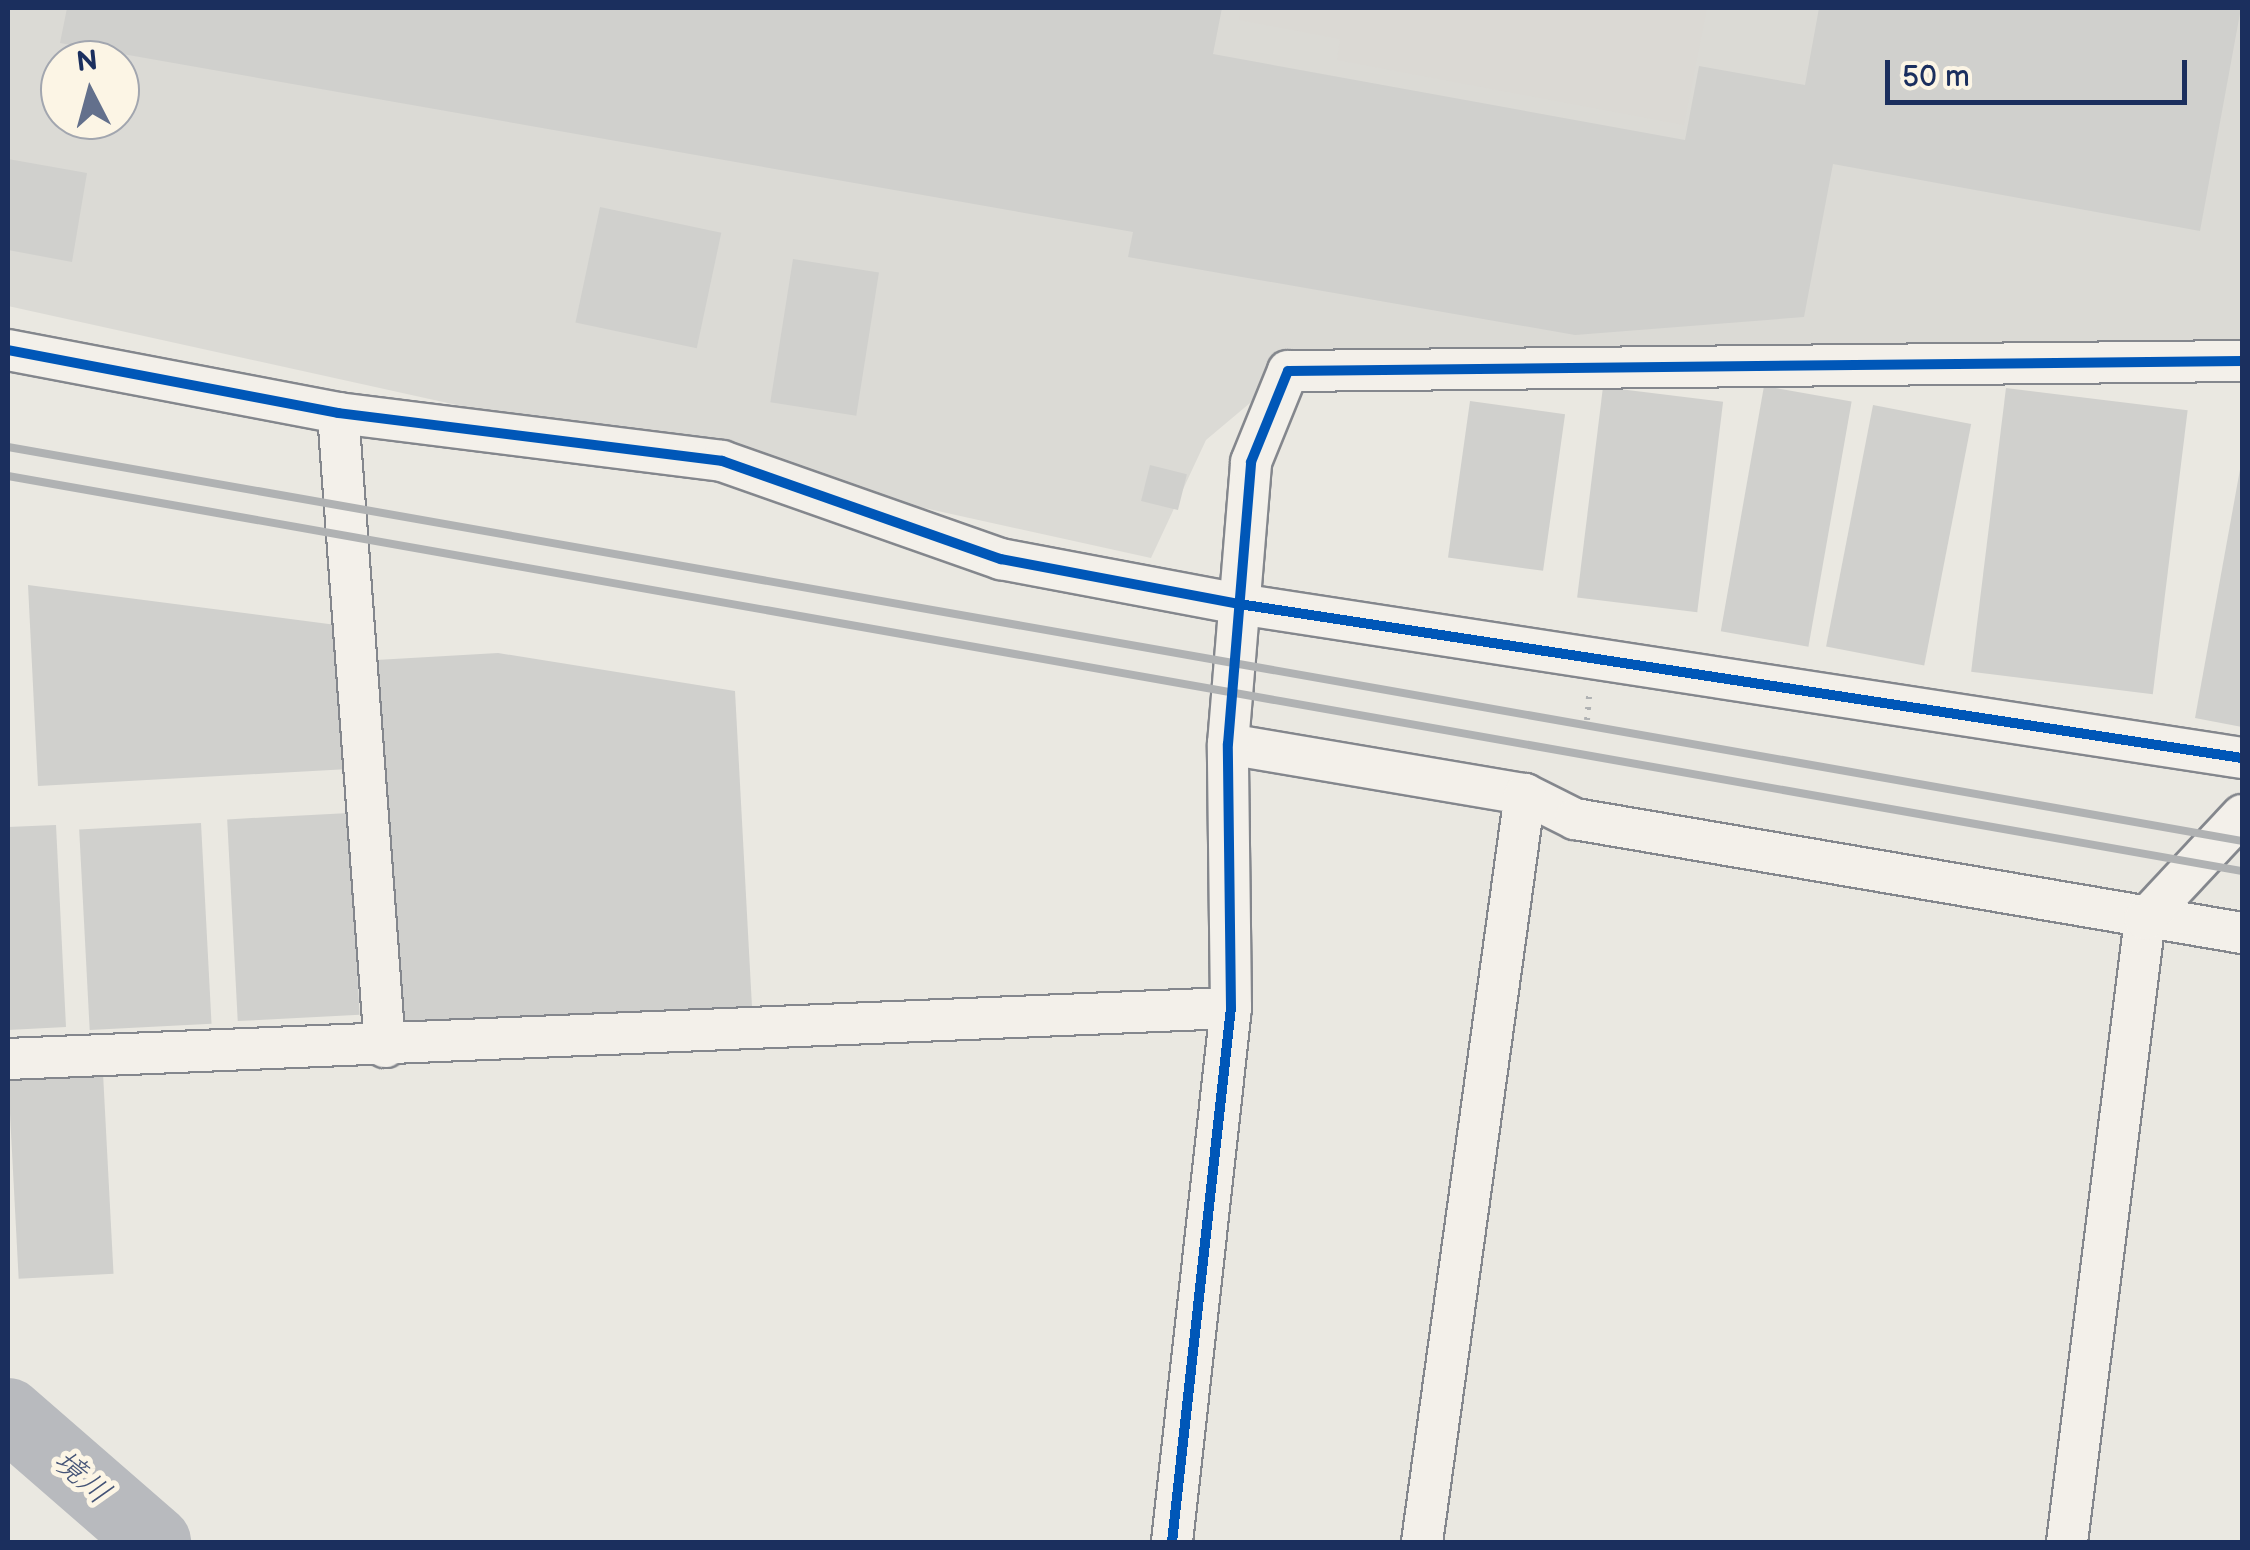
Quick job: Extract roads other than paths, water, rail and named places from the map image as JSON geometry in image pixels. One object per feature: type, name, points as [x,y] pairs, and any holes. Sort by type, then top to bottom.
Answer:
[{"type":"street","points":[[8,350],[338,413],[722,461],[1001,559],[1238,604],[2242,758]]},
{"type":"street","points":[[1172,1542],[1231,1008],[1228,744],[1251,462],[1288,371],[2242,361]]},
{"type":"street","points":[[338,413],[385,1046]]},
{"type":"street","points":[[1228,744],[1525,794],[1576,819],[2242,934]]},
{"type":"street","points":[[1422,1542],[1525,794]]},
{"type":"street","points":[[2067,1542],[2145,919],[2242,815]]},
{"type":"street","points":[[8,1059],[1231,1008]]},
{"type":"waterway","name":"境川","points":[[8,1414],[155,1542]]},
{"type":"railway","points":[[8,447],[2242,841]]},
{"type":"railway","points":[[8,476],[2242,871]]}]
